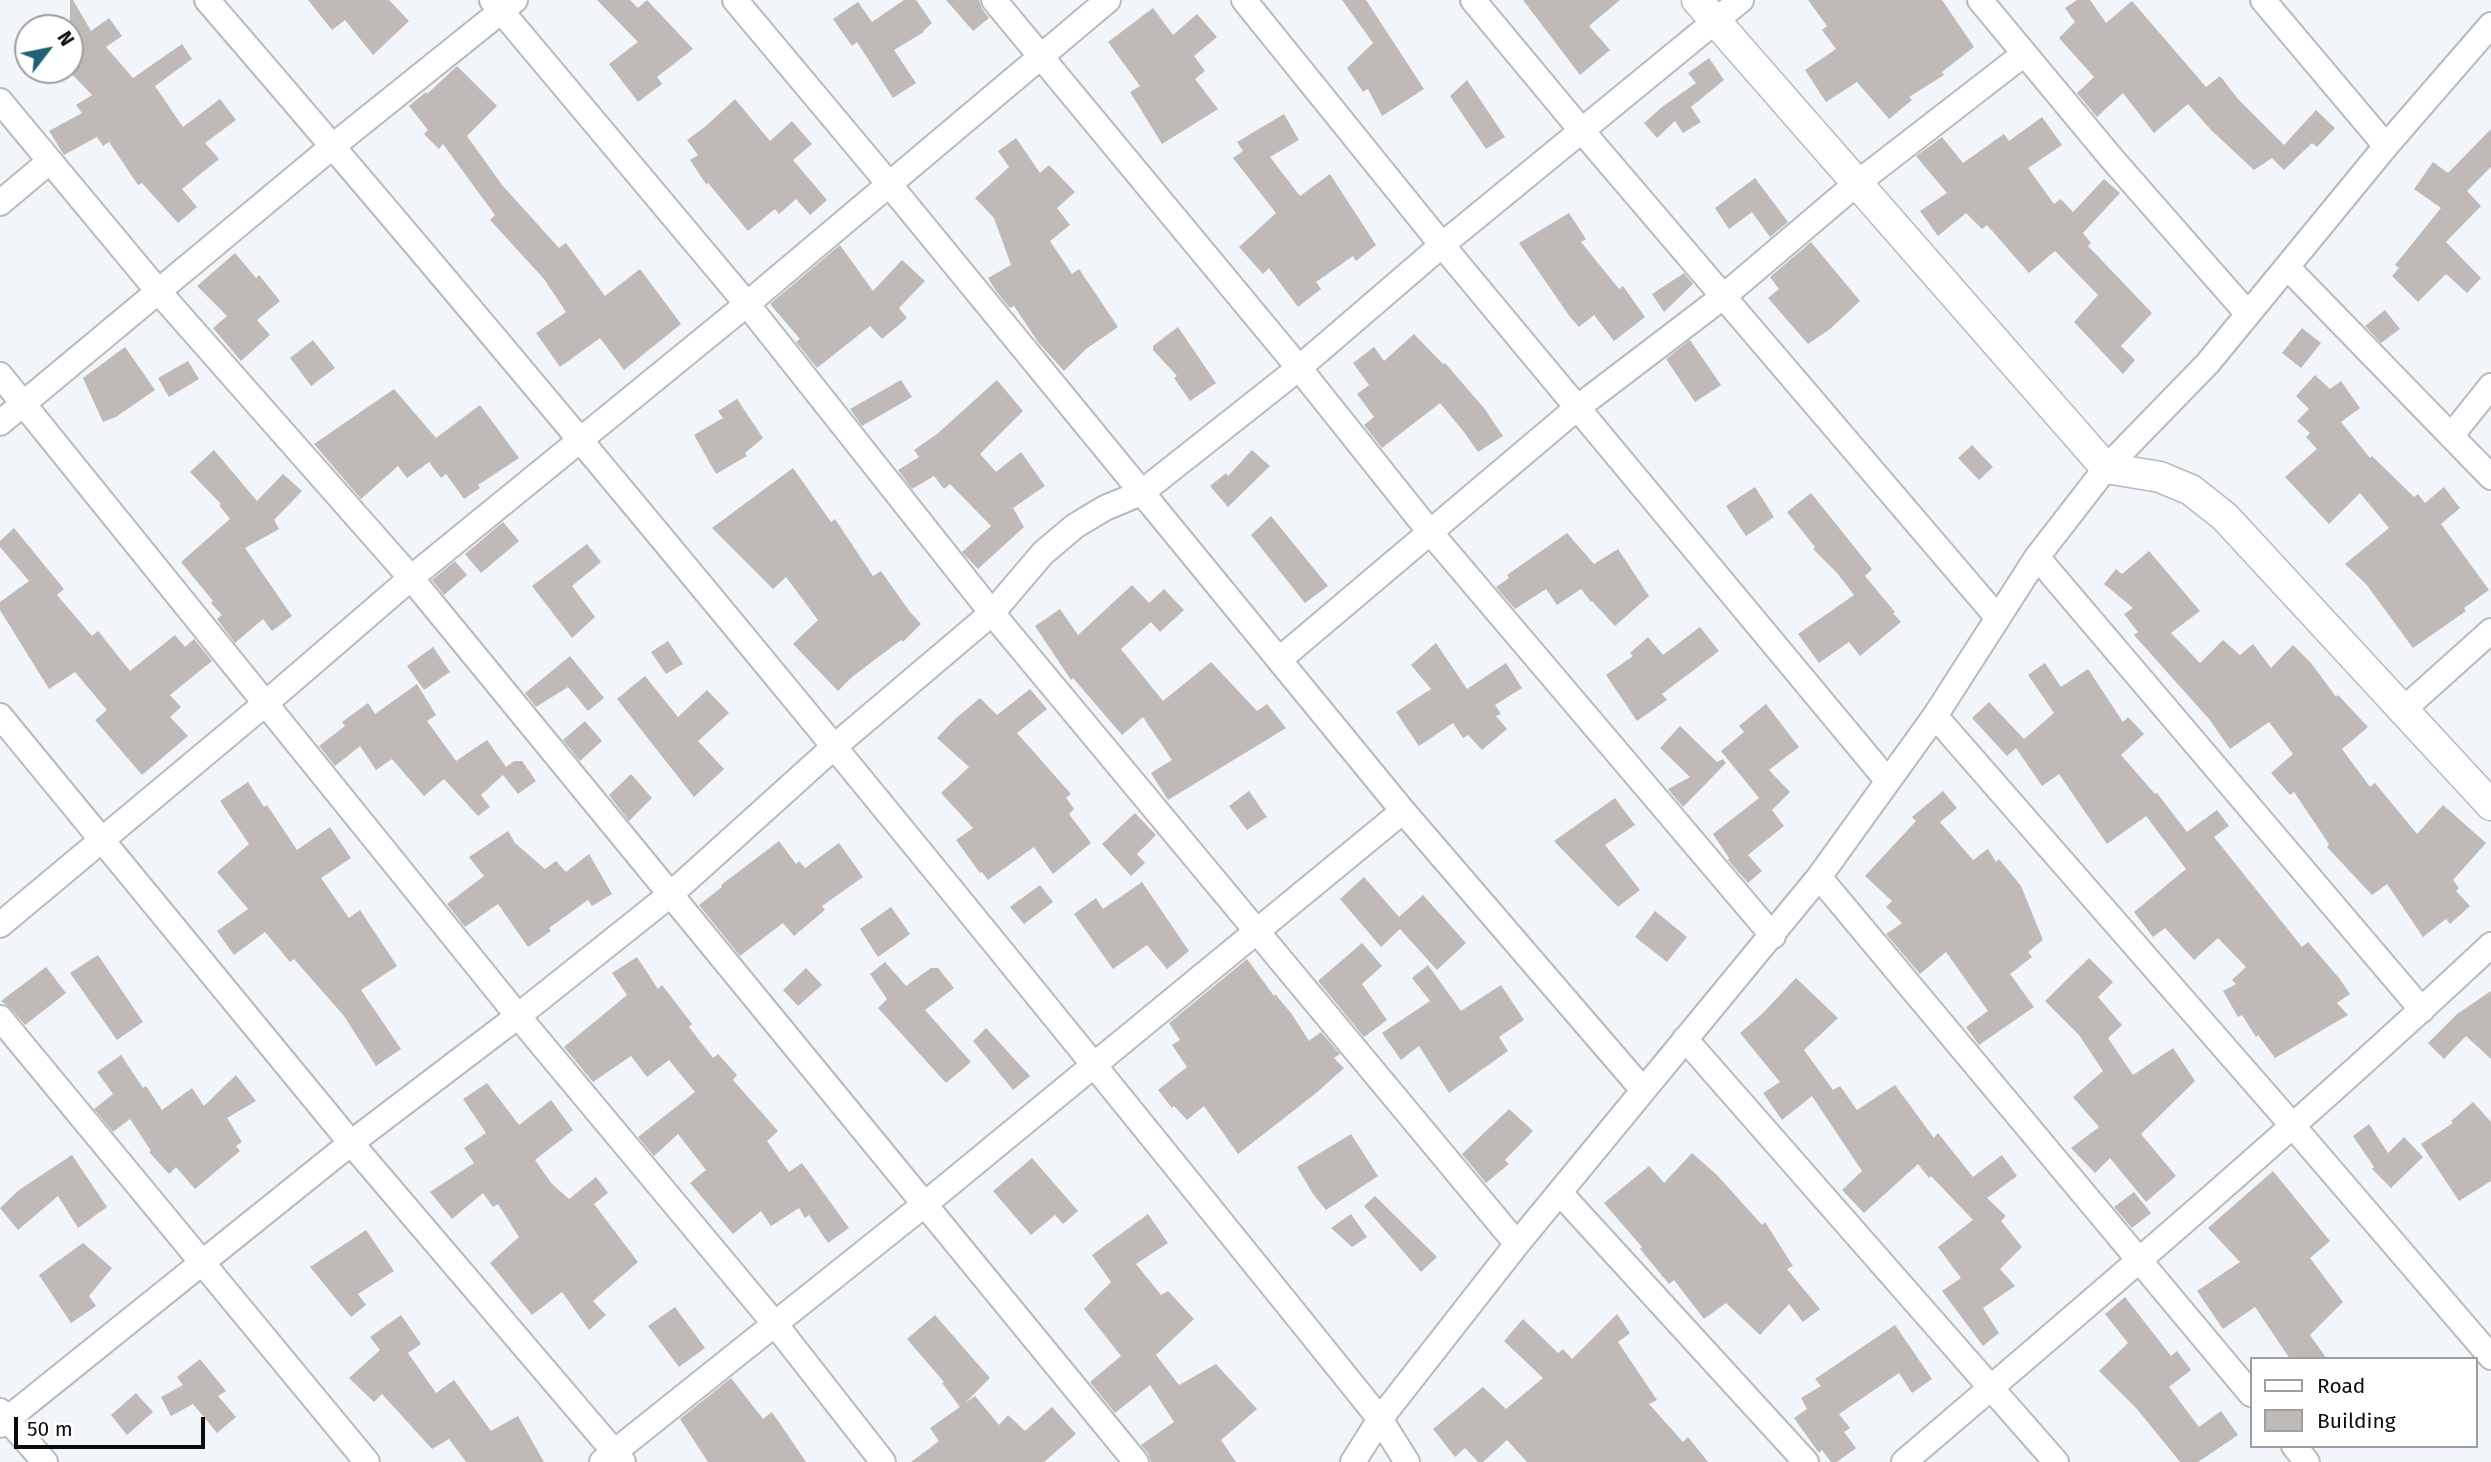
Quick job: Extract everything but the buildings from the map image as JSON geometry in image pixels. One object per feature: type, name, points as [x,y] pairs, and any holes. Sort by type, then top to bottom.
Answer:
[{"type":"street","points":[[207,0],[333,145],[835,746],[1380,1419],[1407,1462]]},
{"type":"street","points":[[735,0],[1280,659],[1402,811],[1643,1090]]},
{"type":"street","points":[[994,0],[1299,368],[1430,532],[1773,936]]},
{"type":"street","points":[[0,925],[411,578],[747,304],[1108,0]]},
{"type":"street","points":[[1244,0],[1442,245],[1887,780]]},
{"type":"street","points":[[1473,0],[1998,618]]},
{"type":"street","points":[[45,1462],[2,1419],[671,894],[835,746],[992,613],[1043,553],[1075,526],[1105,508],[1141,493],[1299,368],[1442,245],[1582,131],[1706,11],[1741,0]]},
{"type":"street","points":[[1980,0],[2248,314]]},
{"type":"street","points":[[2263,0],[2386,146]]},
{"type":"street","points":[[0,423],[503,4],[747,304],[992,613],[1517,1244]]},
{"type":"street","points":[[1706,11],[2106,468],[2160,477],[2191,490],[2216,510],[2491,805]]},
{"type":"street","points":[[1353,1462],[1380,1419],[1517,1244],[1819,877],[1935,716],[2037,557],[2106,468],[2208,363],[2386,146],[2491,25]]},
{"type":"street","points":[[1280,659],[1577,408],[1724,296],[1856,184],[2024,54]]},
{"type":"street","points":[[0,101],[158,291],[411,578],[1136,1462]]},
{"type":"street","points":[[0,202],[50,161]]},
{"type":"street","points":[[2287,267],[2491,477]]},
{"type":"street","points":[[0,375],[518,1016],[775,1324],[883,1462]]},
{"type":"street","points":[[2451,436],[2491,386]]},
{"type":"street","points":[[2037,557],[2422,1010]]},
{"type":"street","points":[[2404,709],[2491,631]]},
{"type":"street","points":[[0,716],[613,1459],[1402,811]]},
{"type":"street","points":[[1935,716],[2491,1357]]},
{"type":"street","points":[[1819,877],[2250,1393]]},
{"type":"street","points":[[1904,1462],[2140,1259],[2422,1010],[2491,945]]},
{"type":"street","points":[[0,1018],[367,1462]]},
{"type":"street","points":[[1685,1039],[2056,1462]]},
{"type":"street","points":[[1560,1193],[1806,1462]]},
{"type":"street","points":[[2296,1448],[2307,1462]]}]
